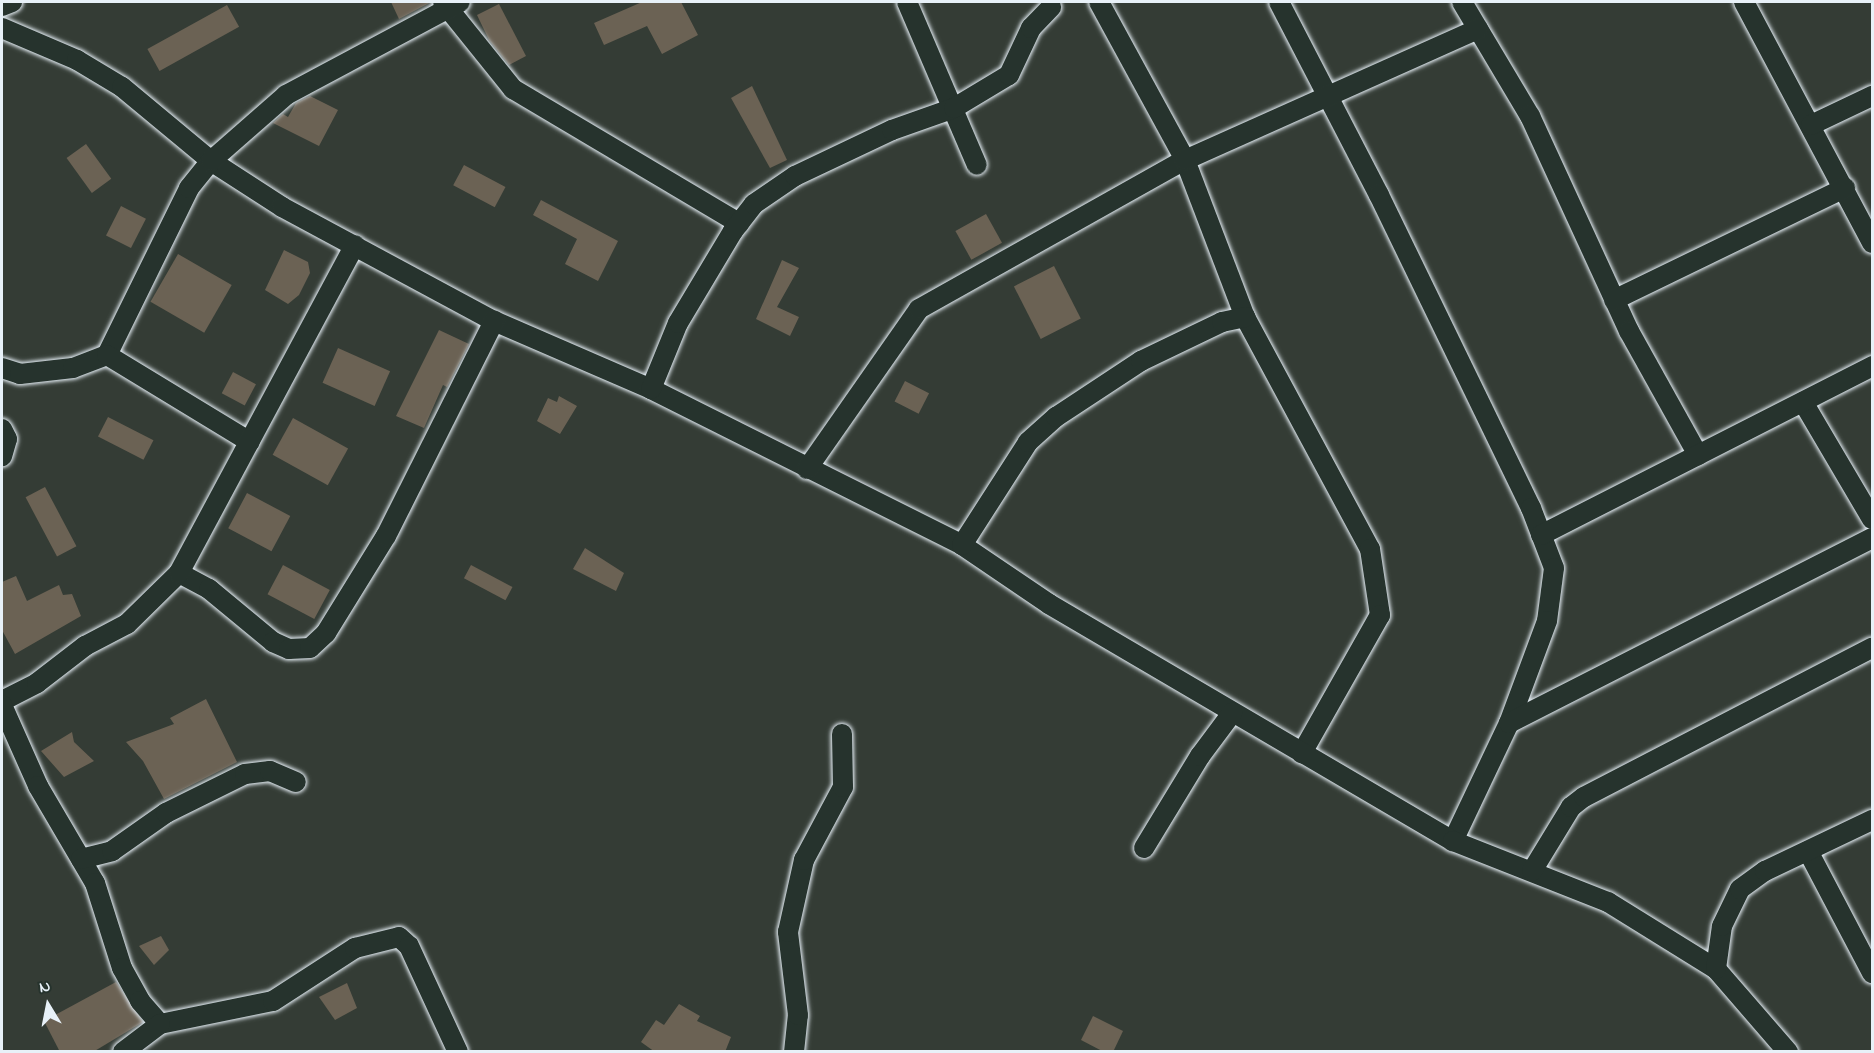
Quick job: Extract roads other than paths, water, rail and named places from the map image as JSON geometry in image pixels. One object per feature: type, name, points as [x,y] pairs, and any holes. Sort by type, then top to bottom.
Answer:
[{"type":"street","points":[[2,6],[12,2]]},
{"type":"street","points":[[907,2],[977,165]]},
{"type":"street","points":[[1100,2],[1185,160],[1245,317],[1370,549],[1380,615],[1302,753]]},
{"type":"street","points":[[1279,2],[1380,195],[1541,535],[1554,568],[1547,621],[1509,723],[1453,840]]},
{"type":"street","points":[[1462,2],[1530,116],[1614,300],[1698,455]]},
{"type":"street","points":[[1744,2],[1845,188],[1872,243]]},
{"type":"street","points":[[2,368],[20,374],[74,368],[107,355],[189,188],[211,161],[286,95],[450,4],[513,89],[739,224]]},
{"type":"street","points":[[651,389],[678,323],[739,224],[754,204],[795,176],[892,130],[954,108],[1014,71],[1031,28],[1051,7]]},
{"type":"street","points":[[2,28],[77,60],[123,87],[211,161],[282,207],[494,321],[651,389],[962,545],[1049,604],[1232,713],[1453,840],[1608,902],[1716,969],[1788,1052]]},
{"type":"street","points":[[807,469],[919,309],[1185,160],[1478,29]]},
{"type":"street","points":[[1810,125],[1872,96]]},
{"type":"street","points":[[1614,300],[1845,188]]},
{"type":"street","points":[[2,701],[37,683],[86,645],[127,624],[179,573],[217,497],[250,442],[355,245]]},
{"type":"street","points":[[962,545],[1028,442],[1056,417],[1141,361],[1222,322],[1245,317]]},
{"type":"street","points":[[179,573],[209,589],[273,642],[290,649],[310,648],[326,633],[386,536],[494,321]]},
{"type":"street","points":[[107,355],[250,442]]},
{"type":"street","points":[[1541,535],[1872,366]]},
{"type":"street","points":[[1803,402],[1872,519]]},
{"type":"street","points":[[2,429],[7,440],[2,456]]},
{"type":"street","points":[[1509,723],[1581,683],[1872,538]]},
{"type":"street","points":[[1532,871],[1571,807],[1584,797],[1872,648]]},
{"type":"street","points":[[2,705],[38,786],[95,883],[122,968],[140,1001],[160,1024]]},
{"type":"street","points":[[1144,849],[1200,756],[1232,713]]},
{"type":"street","points":[[794,1052],[798,1014],[788,932],[804,860],[843,787],[842,734]]},
{"type":"street","points":[[81,859],[112,851],[166,813],[245,774],[270,771],[296,782]]},
{"type":"street","points":[[1716,969],[1722,926],[1740,889],[1765,871],[1872,820]]},
{"type":"street","points":[[1808,851],[1870,963]]},
{"type":"street","points":[[123,1052],[160,1024],[273,1001],[355,948],[399,937],[409,946],[458,1052]]}]
